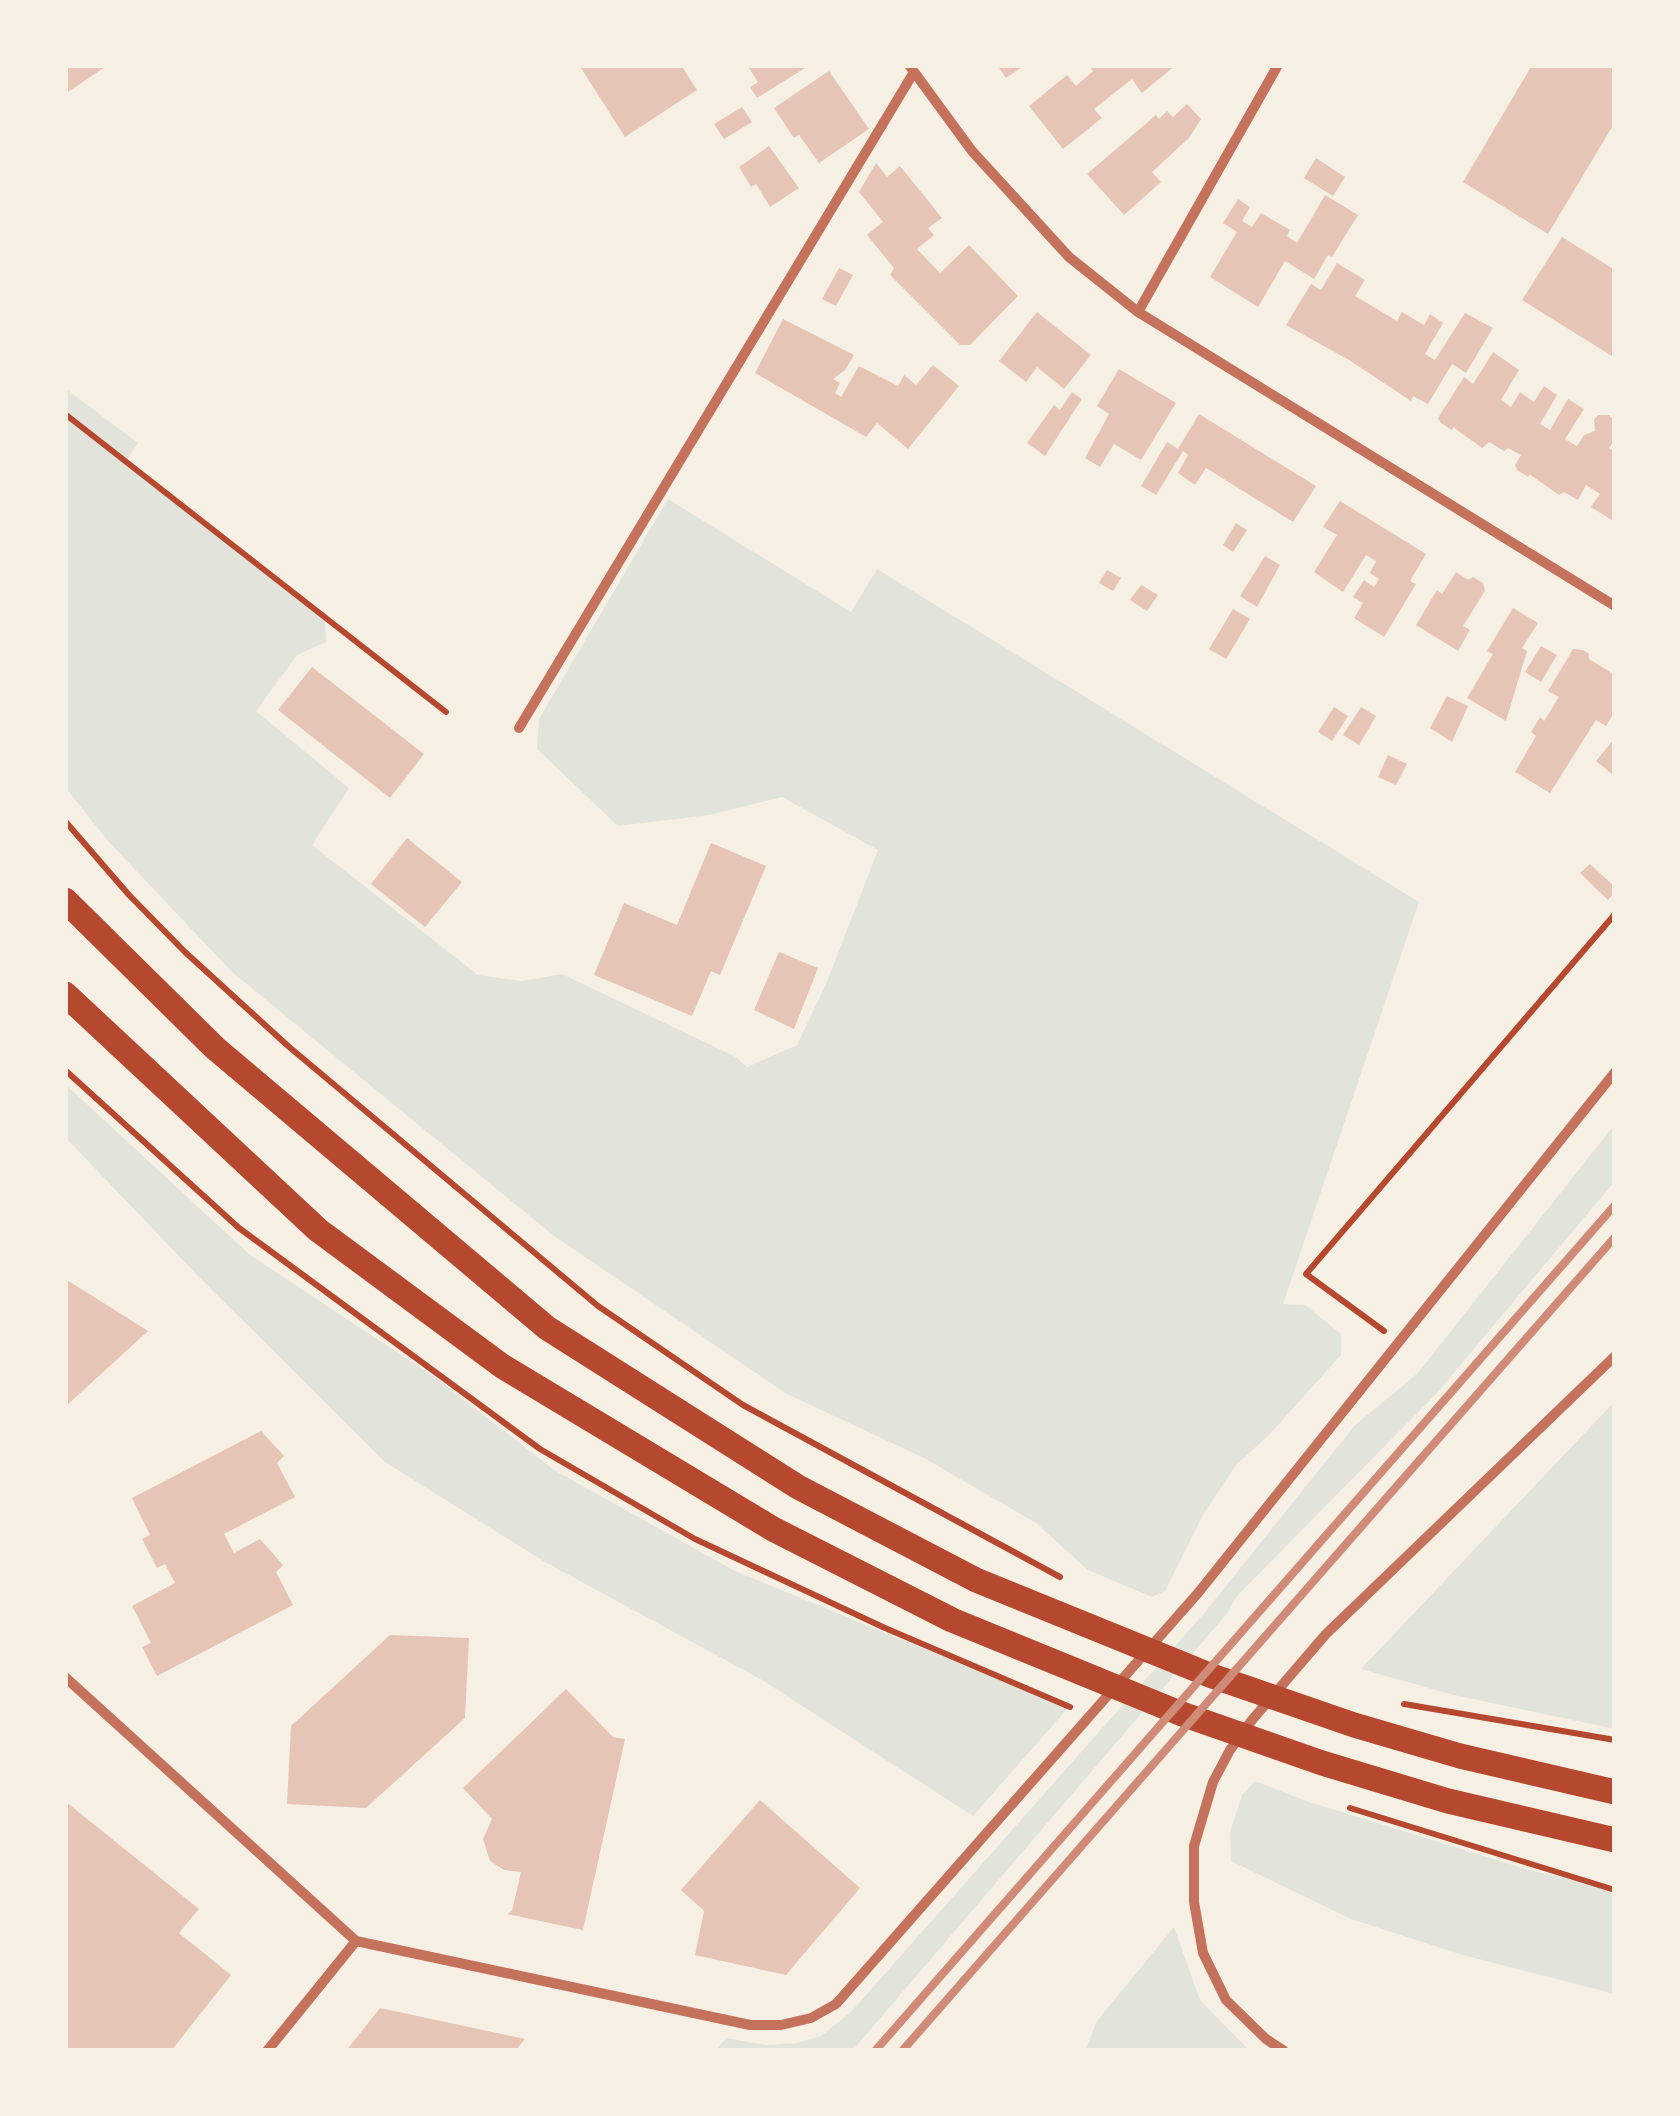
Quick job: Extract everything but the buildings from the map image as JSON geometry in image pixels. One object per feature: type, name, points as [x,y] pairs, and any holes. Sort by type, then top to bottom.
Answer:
[{"type":"main road","points":[[65,900],[214,1048],[548,1328],[798,1487],[976,1580],[1078,1624],[1284,1702],[1460,1756],[1615,1792]]},
{"type":"main road","points":[[65,994],[318,1230],[502,1366],[808,1548],[952,1620],[1049,1662],[1322,1763],[1448,1802],[1615,1840]]},
{"type":"street","points":[[1138,312],[1278,65]]},
{"type":"street","points":[[519,728],[912,69],[972,151],[1069,257],[1138,312],[1615,606]]},
{"type":"street","points":[[65,1677],[356,1941],[750,2025],[781,2025],[811,2018],[836,2004],[1198,1593],[1615,1072]]},
{"type":"street","points":[[1284,2051],[1226,2000],[1204,1953],[1194,1902],[1194,1846],[1213,1782],[1241,1735],[1326,1634],[1615,1356]]},
{"type":"street","points":[[267,2051],[356,1941]]},
{"type":"path","points":[[65,414],[446,712]]},
{"type":"path","points":[[65,820],[186,952],[288,1046],[598,1306],[743,1404],[1064,1580]]},
{"type":"path","points":[[1401,1343],[1306,1274],[1615,914]]},
{"type":"path","points":[[885,1628],[1028,1692]]},
{"type":"path","points":[[1395,1702],[1615,1740]]},
{"type":"path","points":[[1333,1802],[1615,1890]]},
{"type":"shaded area","points":[[65,388],[138,443],[125,463],[325,621],[326,642],[297,655],[256,711],[349,788],[312,845],[478,975],[522,981],[562,974],[736,1057],[747,1067],[797,1045],[826,984],[878,850],[782,797],[709,815],[618,826],[537,749],[539,719],[668,499],[851,612],[877,569],[1419,902],[1283,1304],[1305,1305],[1341,1334],[1341,1355],[1269,1435],[1236,1465],[1204,1513],[1165,1591],[1152,1597],[1088,1570],[1036,1523],[924,1458],[787,1394],[554,1236],[232,972],[108,841],[65,787]]},
{"type":"shaded area","points":[[65,1084],[250,1255],[439,1380],[554,1470],[735,1571],[1068,1708],[973,1816],[762,1680],[545,1562],[385,1462],[198,1276],[65,1137]]},
{"type":"shaded area","points":[[1615,1124],[1615,1181],[1436,1394],[1236,1597],[1229,1611],[852,2051],[715,2051],[726,2038],[766,2045],[797,2043],[821,2036],[851,2012],[1206,1611],[1355,1425],[1417,1374]]},
{"type":"shaded area","points":[[1615,1401],[1615,1729],[1454,1695],[1361,1669]]},
{"type":"shaded area","points":[[1255,1781],[1306,1801],[1529,1870],[1615,1889],[1615,1994],[1463,1955],[1351,1919],[1231,1861],[1230,1832],[1242,1795]]},
{"type":"shaded area","points":[[1174,1927],[1200,2000],[1250,2051],[1085,2051],[1097,2021]]},
{"type":"railway","points":[[875,2051],[1615,1205]]},
{"type":"railway","points":[[902,2051],[1615,1237]]}]
